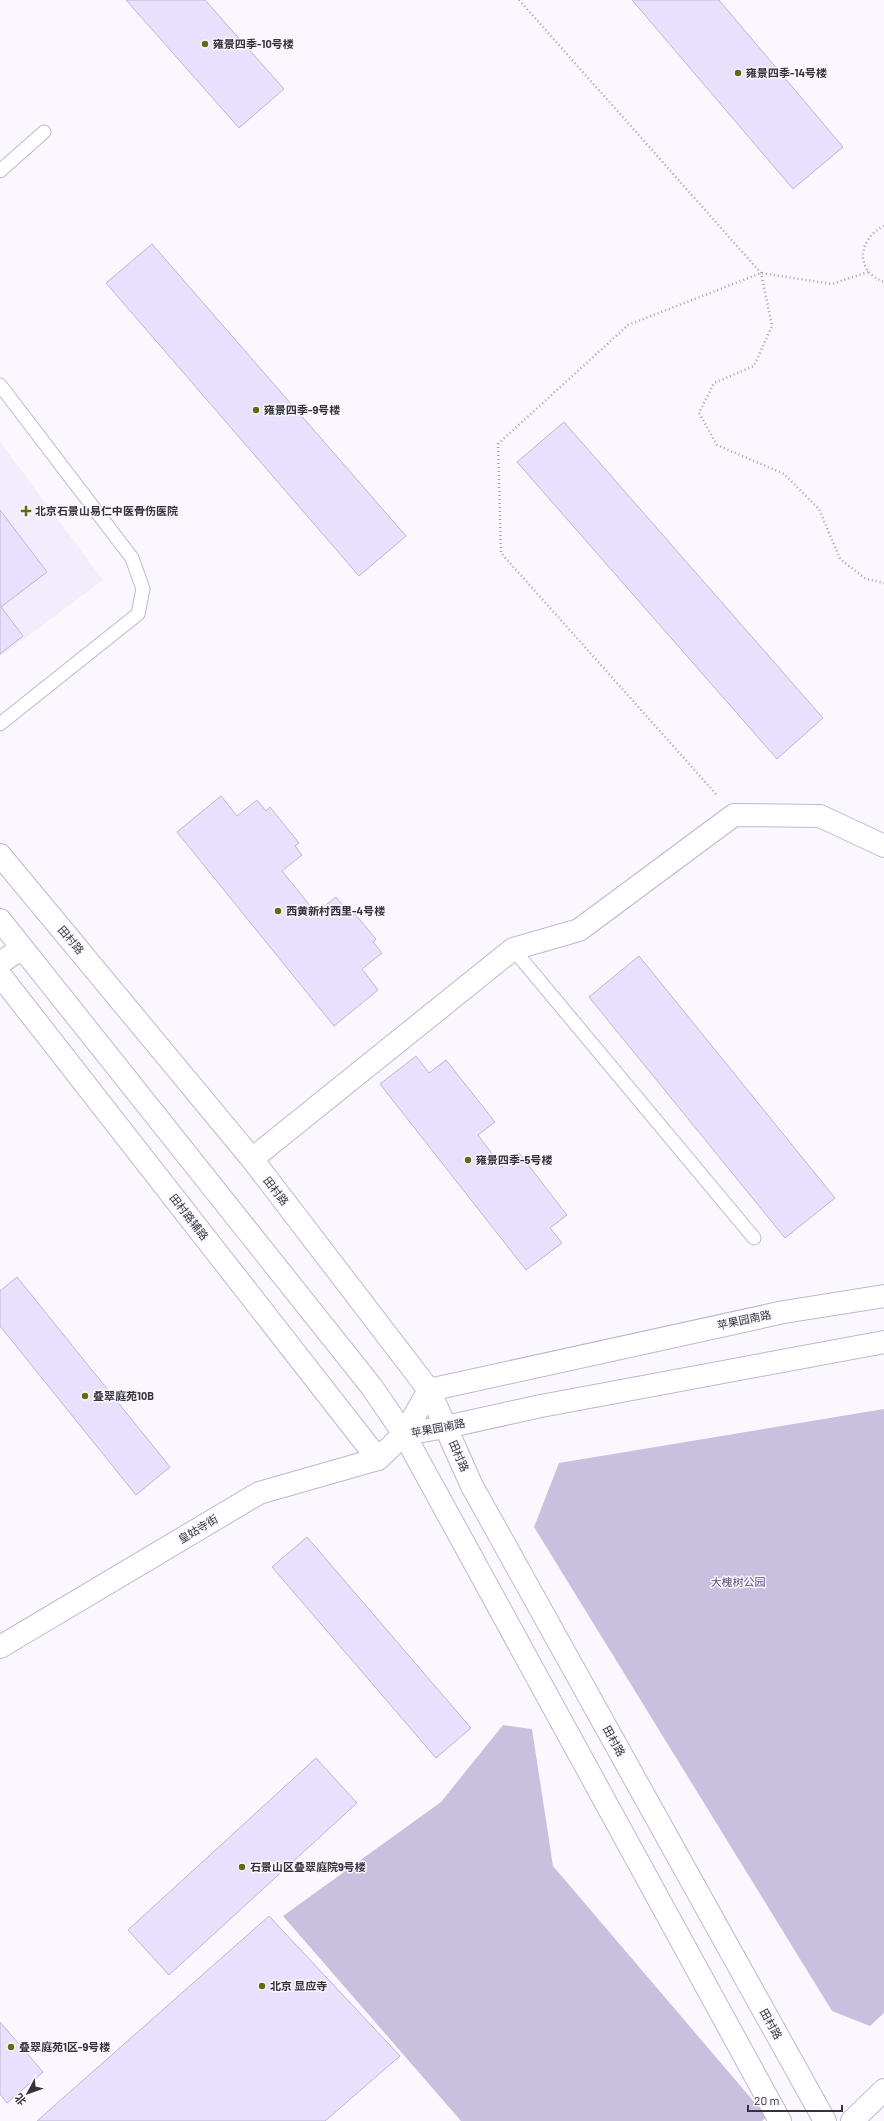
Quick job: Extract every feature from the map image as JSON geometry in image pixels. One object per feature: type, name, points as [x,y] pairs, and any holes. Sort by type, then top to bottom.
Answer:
[{"type":"main road","points":[[252,1159],[513,949],[579,930],[734,815],[820,816],[884,846]]},
{"type":"main road","name":"田村路","points":[[0,855],[252,1159],[429,1390],[472,1486],[824,2121]]},
{"type":"main road","points":[[0,920],[371,1386],[404,1434],[780,2121]]},
{"type":"main road","points":[[0,963],[22,948]]},
{"type":"main road","name":"田村路辅路","points":[[0,976],[378,1459]]},
{"type":"main road","name":"苹果园南路","points":[[404,1434],[429,1390],[784,1312],[884,1296]]},
{"type":"main road","name":"苹果园南路","points":[[404,1434],[446,1427],[541,1406],[884,1342]]},
{"type":"main road","name":"皇姑寺街","points":[[0,1647],[259,1493],[378,1459],[404,1434]]},
{"type":"main road","points":[[852,2121],[884,2090]]},
{"type":"lane","points":[[0,171],[44,132]]},
{"type":"lane","points":[[0,385],[132,558],[143,590],[138,614],[0,724]]},
{"type":"lane","points":[[513,949],[754,1238]]},
{"type":"path","points":[[519,0],[761,273],[772,326],[754,366],[714,383],[699,413],[717,446],[784,474],[819,509],[840,559],[866,579],[884,583]]},
{"type":"path","points":[[884,226],[875,230],[867,239],[863,250],[863,262],[868,272],[877,280],[884,282]]},
{"type":"path","points":[[734,815],[501,554],[498,444],[628,325],[761,273],[832,284],[868,272]]},
{"type":"shaded area","name":"北京石景山易仁中医骨伤医院","points":[[0,442],[103,580],[0,657]]},
{"type":"green space","name":"大槐树公园","points":[[884,1409],[884,2013],[870,2026],[832,2011],[534,1527],[559,1463]]},
{"type":"green space","points":[[503,1725],[532,1729],[553,1866],[767,2117],[762,2121],[461,2121],[283,1916],[441,1802]]},
{"type":"building","name":"雍景四季-10号楼","points":[[126,0],[205,0],[284,89],[239,128]]},
{"type":"building","name":"雍景四季-14号楼","points":[[632,0],[719,0],[843,147],[793,189]]},
{"type":"building","name":"雍景四季-9号楼","points":[[152,244],[406,536],[359,576],[106,283]]},
{"type":"building","points":[[564,422],[823,718],[777,759],[517,462]]},
{"type":"building","points":[[0,510],[47,572],[1,607],[23,636],[0,654]]},
{"type":"building","name":"西黄新村西里-4号楼","points":[[221,796],[237,816],[257,800],[266,811],[270,807],[299,843],[295,846],[302,855],[282,871],[316,913],[336,897],[346,909],[349,907],[376,939],[373,942],[382,953],[362,969],[378,990],[334,1026],[177,832]]},
{"type":"building","points":[[639,956],[835,1198],[785,1238],[589,997]]},
{"type":"building","name":"雍景四季-5号楼","points":[[416,1056],[429,1073],[446,1060],[495,1122],[478,1135],[502,1167],[519,1153],[567,1215],[550,1228],[562,1243],[526,1270],[380,1084]]},
{"type":"building","name":"叠翠庭苑10B","points":[[17,1277],[170,1467],[136,1495],[0,1326],[0,1291]]},
{"type":"building","points":[[307,1537],[471,1728],[436,1758],[272,1567]]},
{"type":"building","name":"石景山区叠翠庭院9号楼","points":[[316,1758],[357,1803],[169,1975],[128,1930]]},
{"type":"building","name":"北京 显应寺","points":[[269,1916],[400,2056],[325,2121],[37,2121]]},
{"type":"building","name":"叠翠庭苑1区-9号楼","points":[[0,2022],[43,2072],[7,2103],[0,2094]]},
{"type":"place","name":"雍景四季-10号楼","points":[[205,44]]},
{"type":"place","name":"雍景四季-14号楼","points":[[738,73]]},
{"type":"place","name":"雍景四季-9号楼","points":[[256,410]]},
{"type":"place","name":"北京石景山易仁中医骨伤医院","points":[[26,511]]},
{"type":"place","name":"西黄新村西里-4号楼","points":[[278,911]]},
{"type":"place","name":"雍景四季-5号楼","points":[[468,1160]]},
{"type":"place","name":"叠翠庭苑10B","points":[[85,1396]]},
{"type":"place","name":"石景山区叠翠庭院9号楼","points":[[242,1867]]},
{"type":"place","name":"北京 显应寺","points":[[262,1986]]},
{"type":"place","name":"叠翠庭苑1区-9号楼","points":[[11,2047]]}]
